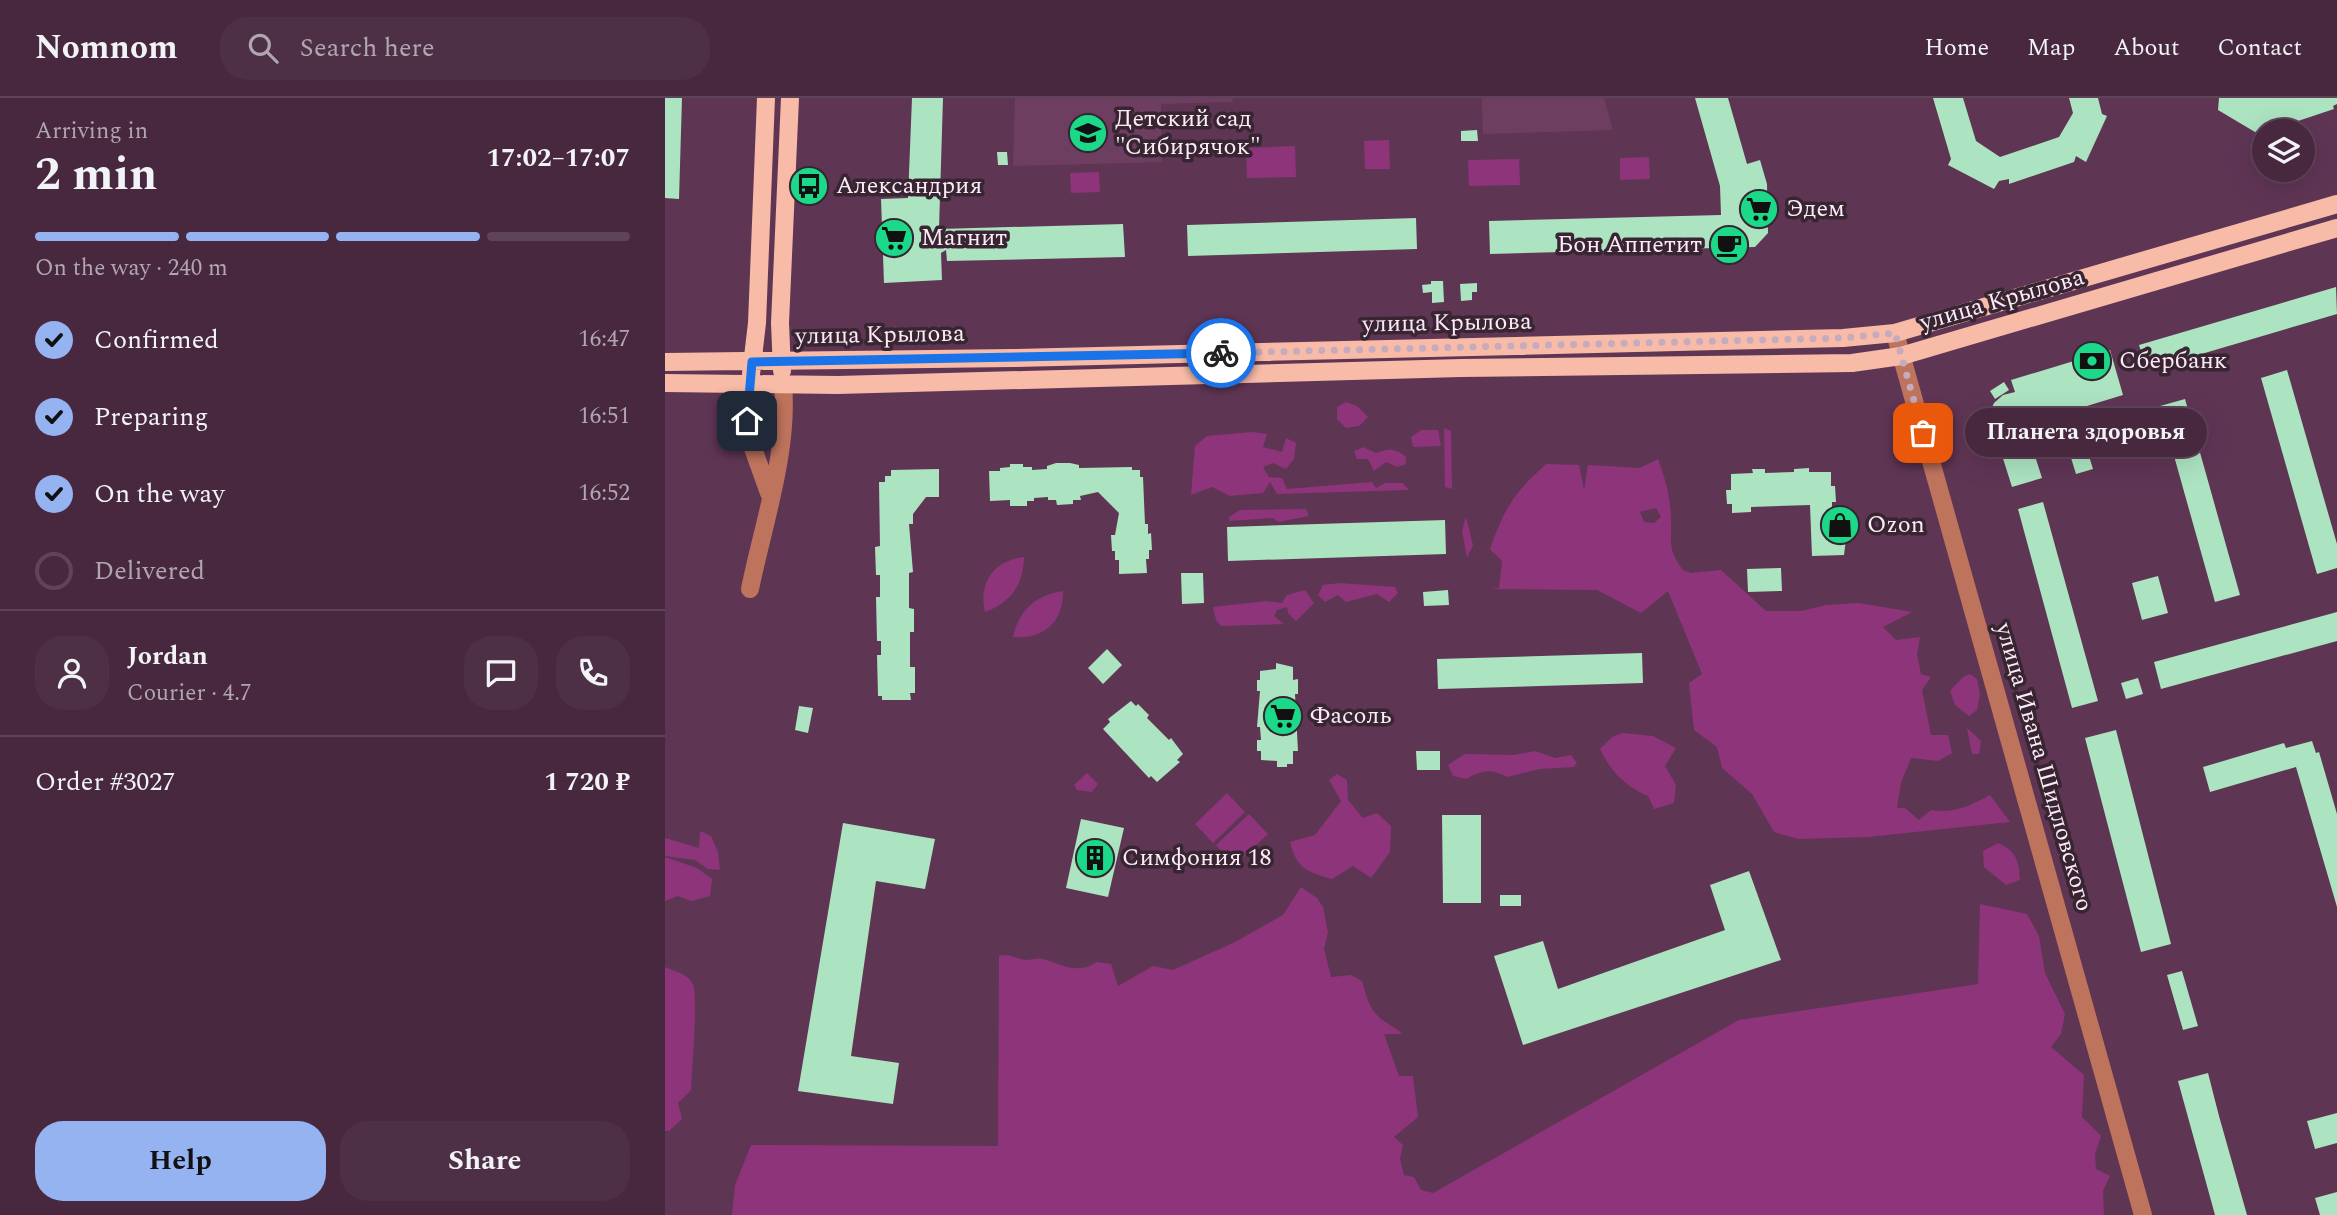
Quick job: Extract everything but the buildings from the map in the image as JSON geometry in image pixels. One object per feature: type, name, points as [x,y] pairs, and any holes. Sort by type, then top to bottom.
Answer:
[{"type":"main road","points":[[750,384],[757,323],[766,98]]},
{"type":"main road","points":[[783,385],[781,361],[790,98]]},
{"type":"main road","name":"улица Крылова","points":[[665,362],[1830,338],[1895,333],[2337,204]]},
{"type":"main road","name":"улица Крылова","points":[[665,383],[783,385],[1461,368],[1852,363],[1901,356],[2337,228]]},
{"type":"street","name":"улица Ивана Шидловского","points":[[1895,333],[2143,1215]]},
{"type":"street","points":[[750,384],[747,421],[750,440],[769,495]]},
{"type":"street","points":[[750,589],[785,408],[783,385]]},
{"type":"shaded area","name":"Детский сад \"Сибирячок\"","points":[[1015,98],[1234,98],[1231,102],[1161,104],[1162,162],[1013,166]]},
{"type":"shaded area","points":[[1482,98],[1604,98],[1613,130],[1483,134]]},
{"type":"shaded area","points":[[1389,140],[1390,169],[1365,169],[1364,141]]},
{"type":"shaded area","points":[[1295,146],[1296,177],[1247,178],[1246,148]]},
{"type":"shaded area","points":[[1649,157],[1650,179],[1620,180],[1620,158]]},
{"type":"shaded area","points":[[1519,159],[1520,185],[1469,186],[1468,160]]},
{"type":"shaded area","points":[[1099,172],[1100,192],[1071,193],[1070,173]]},
{"type":"shaded area","points":[[1346,402],[1357,406],[1368,417],[1359,426],[1346,428],[1337,419],[1337,407]]},
{"type":"shaded area","points":[[1444,428],[1451,431],[1452,489],[1445,487]]},
{"type":"shaded area","points":[[1421,430],[1438,430],[1441,446],[1413,447],[1411,437]]},
{"type":"shaded area","points":[[1252,432],[1267,434],[1263,447],[1282,452],[1286,438],[1296,443],[1294,459],[1286,469],[1273,463],[1263,467],[1269,477],[1282,478],[1287,489],[1372,482],[1376,488],[1385,483],[1403,483],[1409,490],[1277,494],[1270,482],[1263,493],[1230,496],[1212,487],[1191,495],[1195,446],[1207,436]]},
{"type":"shaded area","points":[[1363,447],[1376,453],[1395,450],[1406,457],[1406,464],[1397,467],[1386,462],[1374,471],[1368,459],[1357,459],[1354,451]]},
{"type":"shaded area","points":[[1658,459],[1670,503],[1672,551],[1683,570],[1691,573],[1721,570],[1766,611],[1801,611],[1826,605],[1859,603],[1912,612],[1883,627],[1896,640],[1920,637],[1917,654],[1921,674],[1931,677],[1922,690],[1931,735],[1948,735],[1952,753],[1938,761],[1911,758],[1901,783],[1897,808],[1905,808],[1919,820],[1931,810],[1962,808],[1990,795],[2010,822],[1868,837],[1798,839],[1774,832],[1752,794],[1722,768],[1717,747],[1694,730],[1689,683],[1702,674],[1668,591],[1641,613],[1597,590],[1489,589],[1499,588],[1502,561],[1490,549],[1500,522],[1525,484],[1546,464],[1579,465],[1584,490],[1588,465],[1640,468]],"holes":[[[1656,508],[1661,517],[1654,523],[1644,522],[1640,512]]]},
{"type":"shaded area","points":[[1306,509],[1309,516],[1278,522],[1273,518],[1229,521],[1229,517],[1240,510]]},
{"type":"shaded area","points":[[1466,517],[1473,545],[1467,558],[1462,531]]},
{"type":"shaded area","points":[[1024,557],[1021,576],[1014,591],[1002,603],[985,612],[984,592],[991,575],[1004,563]]},
{"type":"shaded area","points":[[1340,583],[1395,587],[1398,593],[1389,602],[1377,594],[1346,602],[1338,595],[1325,602],[1318,595],[1323,585]]},
{"type":"shaded area","points":[[1305,590],[1314,603],[1296,621],[1288,613],[1287,607],[1277,610],[1274,616],[1284,624],[1221,626],[1216,620],[1213,607],[1266,601],[1282,603],[1287,595]]},
{"type":"shaded area","points":[[1063,591],[1060,612],[1050,627],[1034,635],[1013,637],[1020,619],[1030,605],[1045,596]]},
{"type":"shaded area","points":[[1970,674],[1977,679],[1980,694],[1977,710],[1969,716],[1955,705],[1950,691],[1963,677]]},
{"type":"shaded area","points":[[1967,728],[1981,741],[1979,754],[1972,754]]},
{"type":"shaded area","points":[[1623,733],[1653,736],[1676,748],[1665,766],[1676,785],[1674,803],[1654,809],[1648,796],[1626,783],[1609,764],[1600,749],[1612,737]]},
{"type":"shaded area","points":[[1535,751],[1555,758],[1571,755],[1577,763],[1574,767],[1539,769],[1507,777],[1486,771],[1466,779],[1453,776],[1448,765],[1465,754],[1513,755]]},
{"type":"shaded area","points":[[1087,773],[1098,784],[1092,792],[1077,790],[1074,785]]},
{"type":"shaded area","points":[[1337,774],[1347,780],[1348,800],[1363,818],[1377,813],[1391,826],[1390,852],[1371,878],[1353,866],[1332,879],[1316,874],[1300,864],[1290,842],[1315,835],[1341,801],[1329,780]]},
{"type":"shaded area","points":[[1227,793],[1245,812],[1213,843],[1195,824]]},
{"type":"shaded area","points":[[1249,814],[1268,834],[1235,865],[1216,845]]},
{"type":"shaded area","points":[[700,831],[711,836],[718,852],[720,870],[708,869],[695,860],[665,856],[665,838],[699,848]]},
{"type":"shaded area","points":[[1998,843],[2009,849],[2015,857],[2020,880],[2006,885],[1984,867],[1983,851]]},
{"type":"shaded area","points":[[665,857],[697,868],[712,879],[710,896],[691,901],[678,896],[665,901]]},
{"type":"shaded area","points":[[1301,887],[1317,898],[1323,907],[1328,933],[1324,949],[1331,977],[1351,975],[1362,981],[1375,1013],[1402,1034],[1384,1034],[1399,1076],[1413,1076],[1418,1117],[1394,1137],[1403,1145],[1400,1159],[1404,1175],[1414,1177],[1421,1190],[1433,1193],[1739,1020],[1978,984],[1980,904],[2027,914],[2039,936],[2045,973],[2065,1014],[2061,1034],[2051,1047],[2084,1075],[2082,1117],[2101,1136],[2095,1154],[2096,1169],[2110,1176],[2103,1191],[2104,1215],[732,1215],[735,1185],[751,1145],[998,1146],[999,956],[1040,959],[1077,968],[1097,962],[1111,964],[1118,986],[1153,966],[1173,970],[1233,943],[1283,915]]},
{"type":"shaded area","points":[[665,967],[681,973],[691,981],[695,1004],[691,1090],[678,1103],[682,1119],[669,1131],[665,1131]]},
{"type":"way so far","points":[[1221,353],[1843,338],[1895,333],[1923,433]]},
{"type":"place","name":"Детский сад \"Сибирячок\"","points":[[1088,133]]},
{"type":"place","name":"Александрия","points":[[809,186]]},
{"type":"place","name":"Эдем","points":[[1759,209]]},
{"type":"place","name":"Магнит","points":[[894,238]]},
{"type":"place","name":"Бон Аппетит","points":[[1729,245]]},
{"type":"place","name":"Сбербанк","points":[[2092,361]]},
{"type":"place","name":"Планета здоровья","points":[[1923,433]]},
{"type":"place","name":"Ozon","points":[[1840,525]]},
{"type":"place","name":"Фасоль","points":[[1283,716]]},
{"type":"place","name":"Симфония 18","points":[[1095,858]]},
{"type":"route","points":[[747,421],[752,362],[1221,353]]}]
